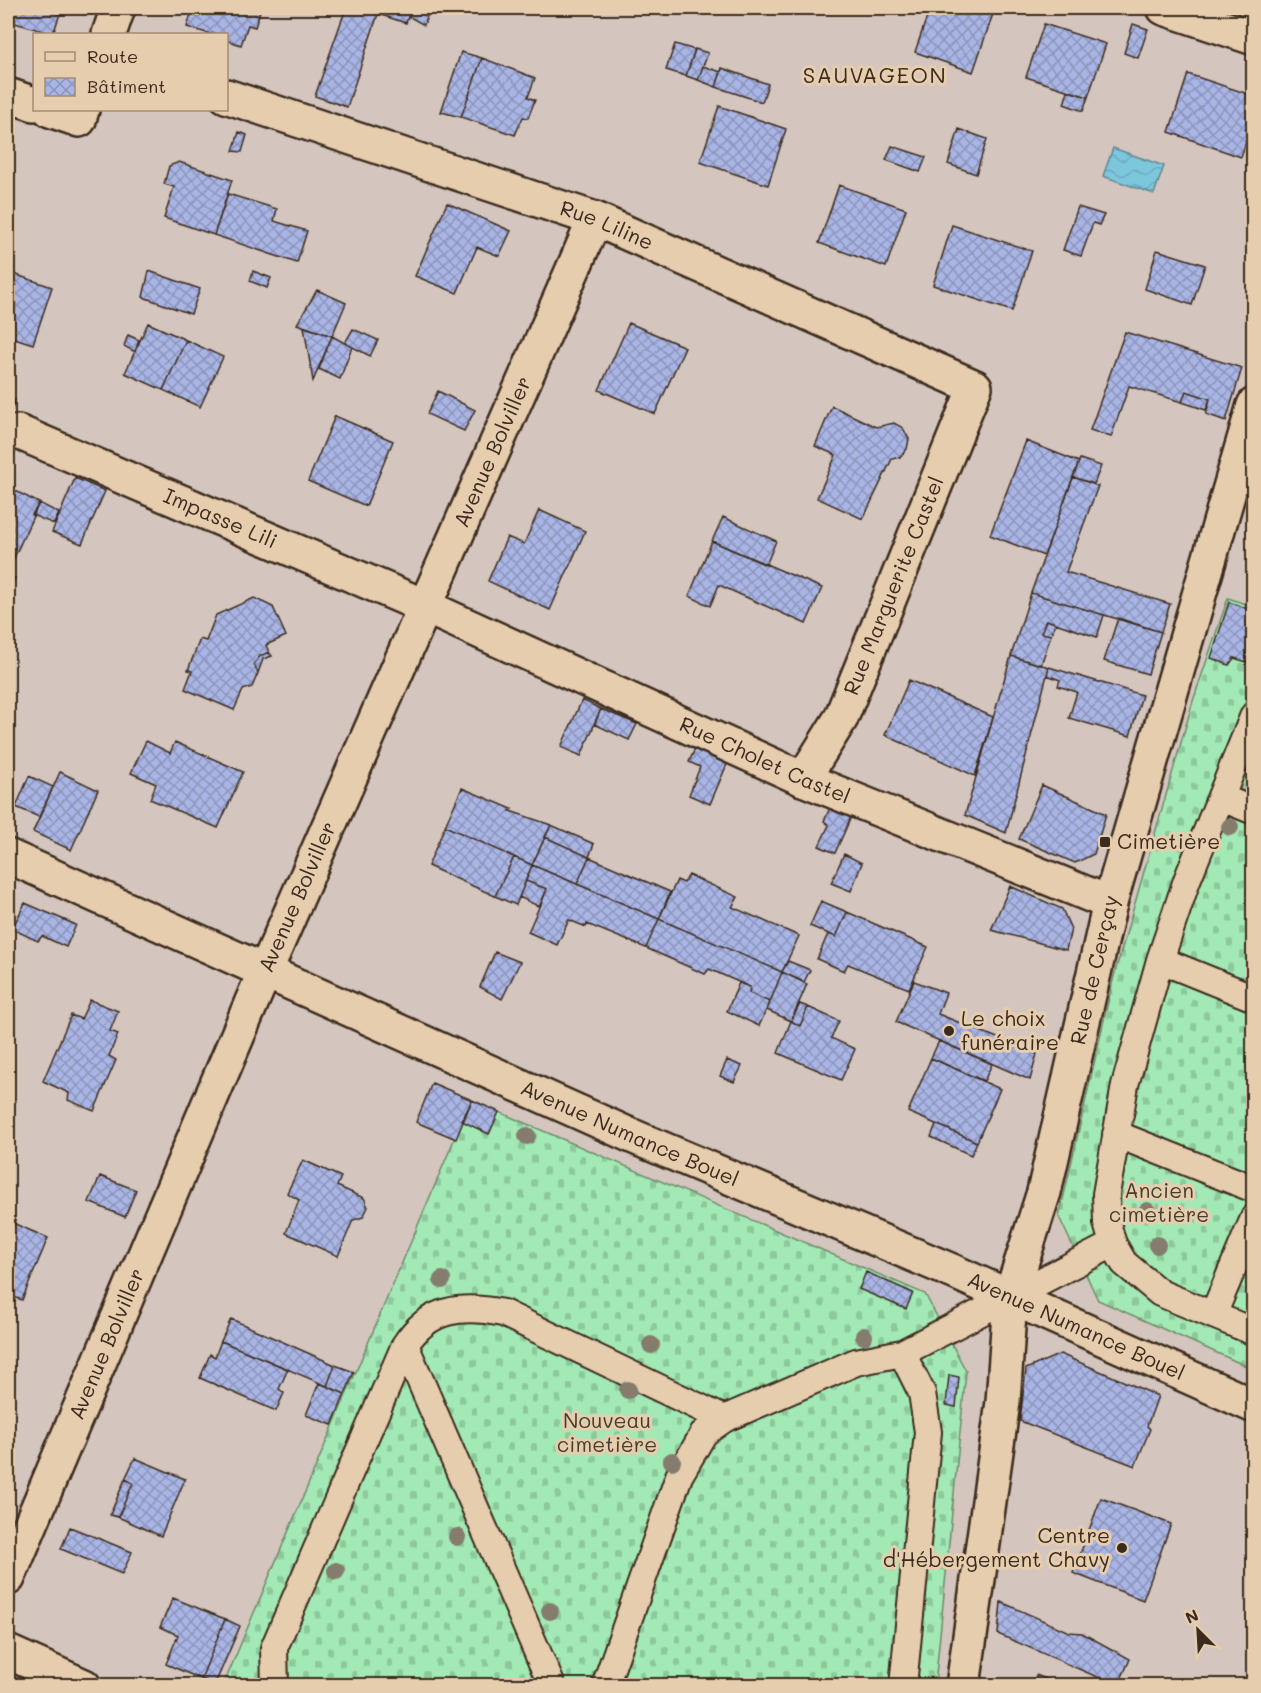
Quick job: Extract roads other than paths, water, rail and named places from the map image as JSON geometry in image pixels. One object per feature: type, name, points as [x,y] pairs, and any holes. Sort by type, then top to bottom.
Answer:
[{"type":"street","points":[[109,33],[118,8]]},
{"type":"street","points":[[1164,8],[1254,38]]},
{"type":"street","points":[[8,94],[33,104]]},
{"type":"street","name":"Rue Liline","points":[[228,97],[595,219],[975,387]]},
{"type":"street","points":[[53,111],[79,120],[82,111]]},
{"type":"street","name":"Avenue Bolviller","points":[[8,1578],[266,970],[595,219]]},
{"type":"street","name":"Rue Marguerite Castel","points":[[803,779],[841,718],[975,387]]},
{"type":"street","name":"Rue de Cerçay","points":[[963,1686],[1003,1402],[1010,1298],[1044,1192],[1110,903],[1254,405]]},
{"type":"street","name":"Impasse Lili","points":[[18,432],[424,606]]},
{"type":"street","name":"Rue Cholet Castel","points":[[424,606],[803,779],[1110,903]]},
{"type":"street","name":"Avenue Numance Bouel","points":[[8,856],[632,1136],[952,1271],[1254,1406]]},
{"type":"street","points":[[8,1652],[84,1686]]},
{"type":"lane","points":[[1254,715],[1187,880],[1160,960],[1134,1049],[1106,1194],[1107,1223],[1113,1244],[1124,1263],[1160,1293],[1254,1332]]},
{"type":"lane","points":[[1222,798],[1254,811]]},
{"type":"lane","points":[[1160,960],[1254,998]]},
{"type":"lane","points":[[1116,1134],[1254,1189]]},
{"type":"lane","points":[[1213,1316],[1254,1218]]},
{"type":"lane","points":[[605,1686],[679,1476],[704,1433],[724,1419],[856,1362],[902,1353],[1113,1244]]},
{"type":"lane","points":[[275,1686],[274,1648],[405,1345],[414,1330],[458,1308],[472,1307],[503,1313],[724,1419]]},
{"type":"lane","points":[[405,1345],[552,1686]]},
{"type":"lane","points":[[902,1353],[922,1393],[928,1432],[903,1686]]},
{"type":"water","points":[[1113,148],[1164,166],[1154,194],[1103,176]]},
{"type":"place","name":"Cimetière","points":[[1105,842]]},
{"type":"place","name":"Le choix funéraire","points":[[949,1031]]},
{"type":"place","name":"Centre d'Hébergement Chavy","points":[[1122,1548]]},
{"type":"district","name":"SAUVAGEON","points":[[875,75]]},
{"type":"park label","name":"Ancien cimetière","points":[[1159,1203]]},
{"type":"park label","name":"Nouveau cimetière","points":[[607,1433]]}]
